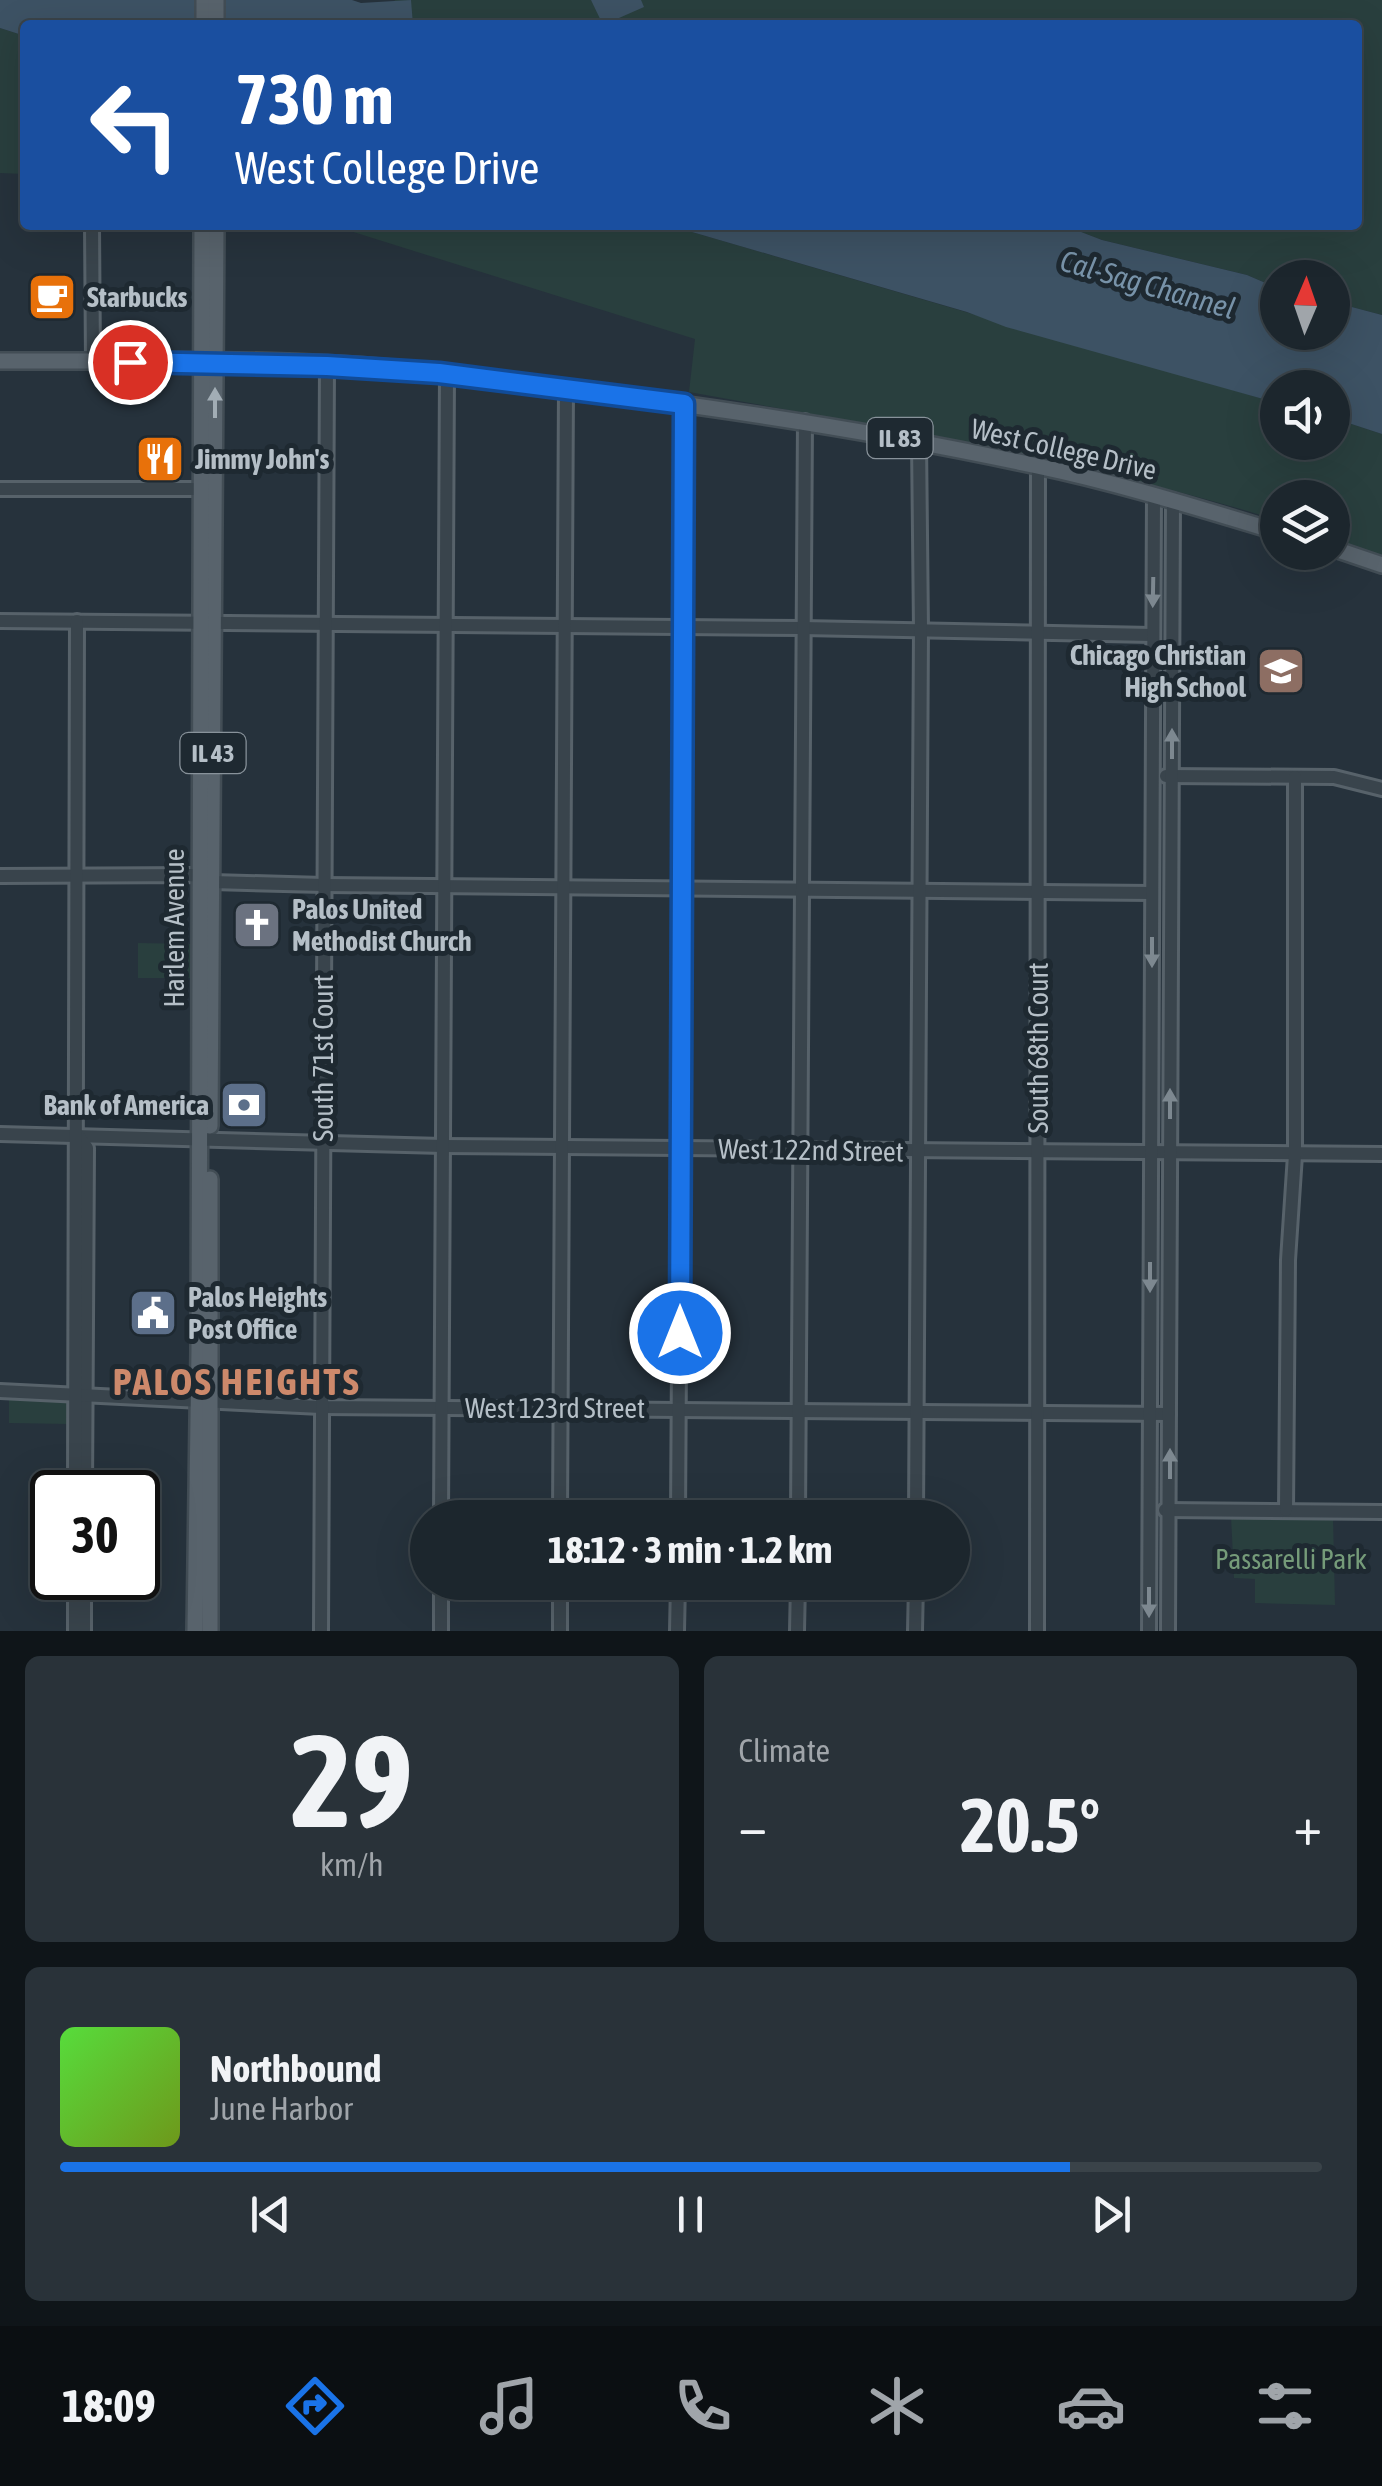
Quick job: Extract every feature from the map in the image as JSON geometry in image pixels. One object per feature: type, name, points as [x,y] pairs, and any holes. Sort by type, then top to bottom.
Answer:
[{"type":"main road","name":"Harlem Avenue","points":[[202,230],[207,362],[205,1401],[210,1631]]},
{"type":"main road","name":"Harlem Avenue","points":[[207,362],[216,230]]},
{"type":"main road","name":"West College Drive","points":[[0,361],[327,366],[566,388],[804,421],[918,442],[1038,466],[1260,527]]},
{"type":"main road","points":[[1350,554],[1382,565]]},
{"type":"main road","name":"Harlem Avenue","points":[[195,1631],[205,1401]]},
{"type":"street","points":[[92,230],[93,362]]},
{"type":"street","name":"South 71st Court","points":[[321,1631],[327,366]]},
{"type":"street","points":[[441,1500],[446,374]]},
{"type":"street","points":[[560,1500],[566,388]]},
{"type":"street","points":[[678,1500],[684,404]]},
{"type":"street","points":[[798,1500],[804,421]]},
{"type":"street","points":[[916,1500],[921,630],[918,442]]},
{"type":"street","name":"South 68th Court","points":[[1037,1631],[1038,466]]},
{"type":"street","points":[[0,490],[207,489]]},
{"type":"street","points":[[1149,1631],[1154,495]]},
{"type":"street","points":[[1168,1631],[1173,500]]},
{"type":"street","points":[[0,621],[1152,635]]},
{"type":"street","points":[[77,621],[80,1470]]},
{"type":"street","points":[[1152,775],[1334,777],[1382,789]]},
{"type":"street","points":[[1286,1510],[1288,1260],[1295,1154],[1294,777]]},
{"type":"street","points":[[0,876],[205,878],[324,885],[1152,893]]},
{"type":"street","name":"West 122nd Street","points":[[0,1134],[561,1148],[1382,1154]]},
{"type":"street","name":"West 123rd Street","points":[[0,1391],[321,1407],[1170,1414]]},
{"type":"street","points":[[1149,1510],[1382,1512]]},
{"type":"street","points":[[75,1600],[75,1631]]},
{"type":"street","points":[[84,1600],[84,1631]]},
{"type":"street","points":[[441,1600],[441,1631]]},
{"type":"street","points":[[560,1600],[560,1631]]},
{"type":"street","points":[[677,1631],[678,1600]]},
{"type":"street","points":[[798,1600],[798,1631]]},
{"type":"street","points":[[916,1600],[916,1631]]},
{"type":"green space","points":[[394,0],[1382,0],[1382,315],[1350,307],[1350,260],[1260,260],[1260,281],[1076,230],[1362,230],[1362,20],[412,20]]},
{"type":"green space","points":[[0,28],[20,34],[20,174],[0,173]]},
{"type":"green space","points":[[347,230],[685,230],[1260,398],[1260,460],[1350,460],[1350,424],[1382,434],[1382,557],[1350,545],[1350,480],[1260,480],[1260,515],[1059,463],[689,392],[695,339]]},
{"type":"green space","points":[[138,943],[191,944],[191,978],[138,978]]},
{"type":"green space","points":[[9,1396],[64,1399],[68,1424],[9,1423]]},
{"type":"green space","name":"Passarelli Park","points":[[1231,1516],[1333,1516],[1335,1605],[1255,1603],[1255,1579],[1234,1578]]},
{"type":"water","points":[[0,0],[411,0],[413,20],[20,20],[20,34],[0,28]]},
{"type":"water","points":[[591,0],[641,0],[644,7],[614,20],[601,20]]},
{"type":"water","name":"Cal-Sag Channel","points":[[685,230],[1076,230],[1102,240],[1247,275],[1260,281],[1260,350],[1350,350],[1350,307],[1382,315],[1382,434],[1350,424],[1350,370],[1260,370],[1260,398],[1006,327],[967,312]]},
{"type":"place","name":"Starbucks","points":[[52,297]]},
{"type":"place","name":"Jimmy John's","points":[[160,459]]},
{"type":"place","name":"Chicago Christian High School","points":[[1281,671]]},
{"type":"place","name":"Palos United Methodist Church","points":[[257,925]]},
{"type":"place","name":"Bank of America","points":[[244,1105]]},
{"type":"place","name":"Palos Heights Post Office","points":[[153,1313]]},
{"type":"district","name":"PALOS HEIGHTS","points":[[237,1381]]},
{"type":"route","points":[[130,362],[216,362],[439,373],[684,404],[680,1333]]}]
